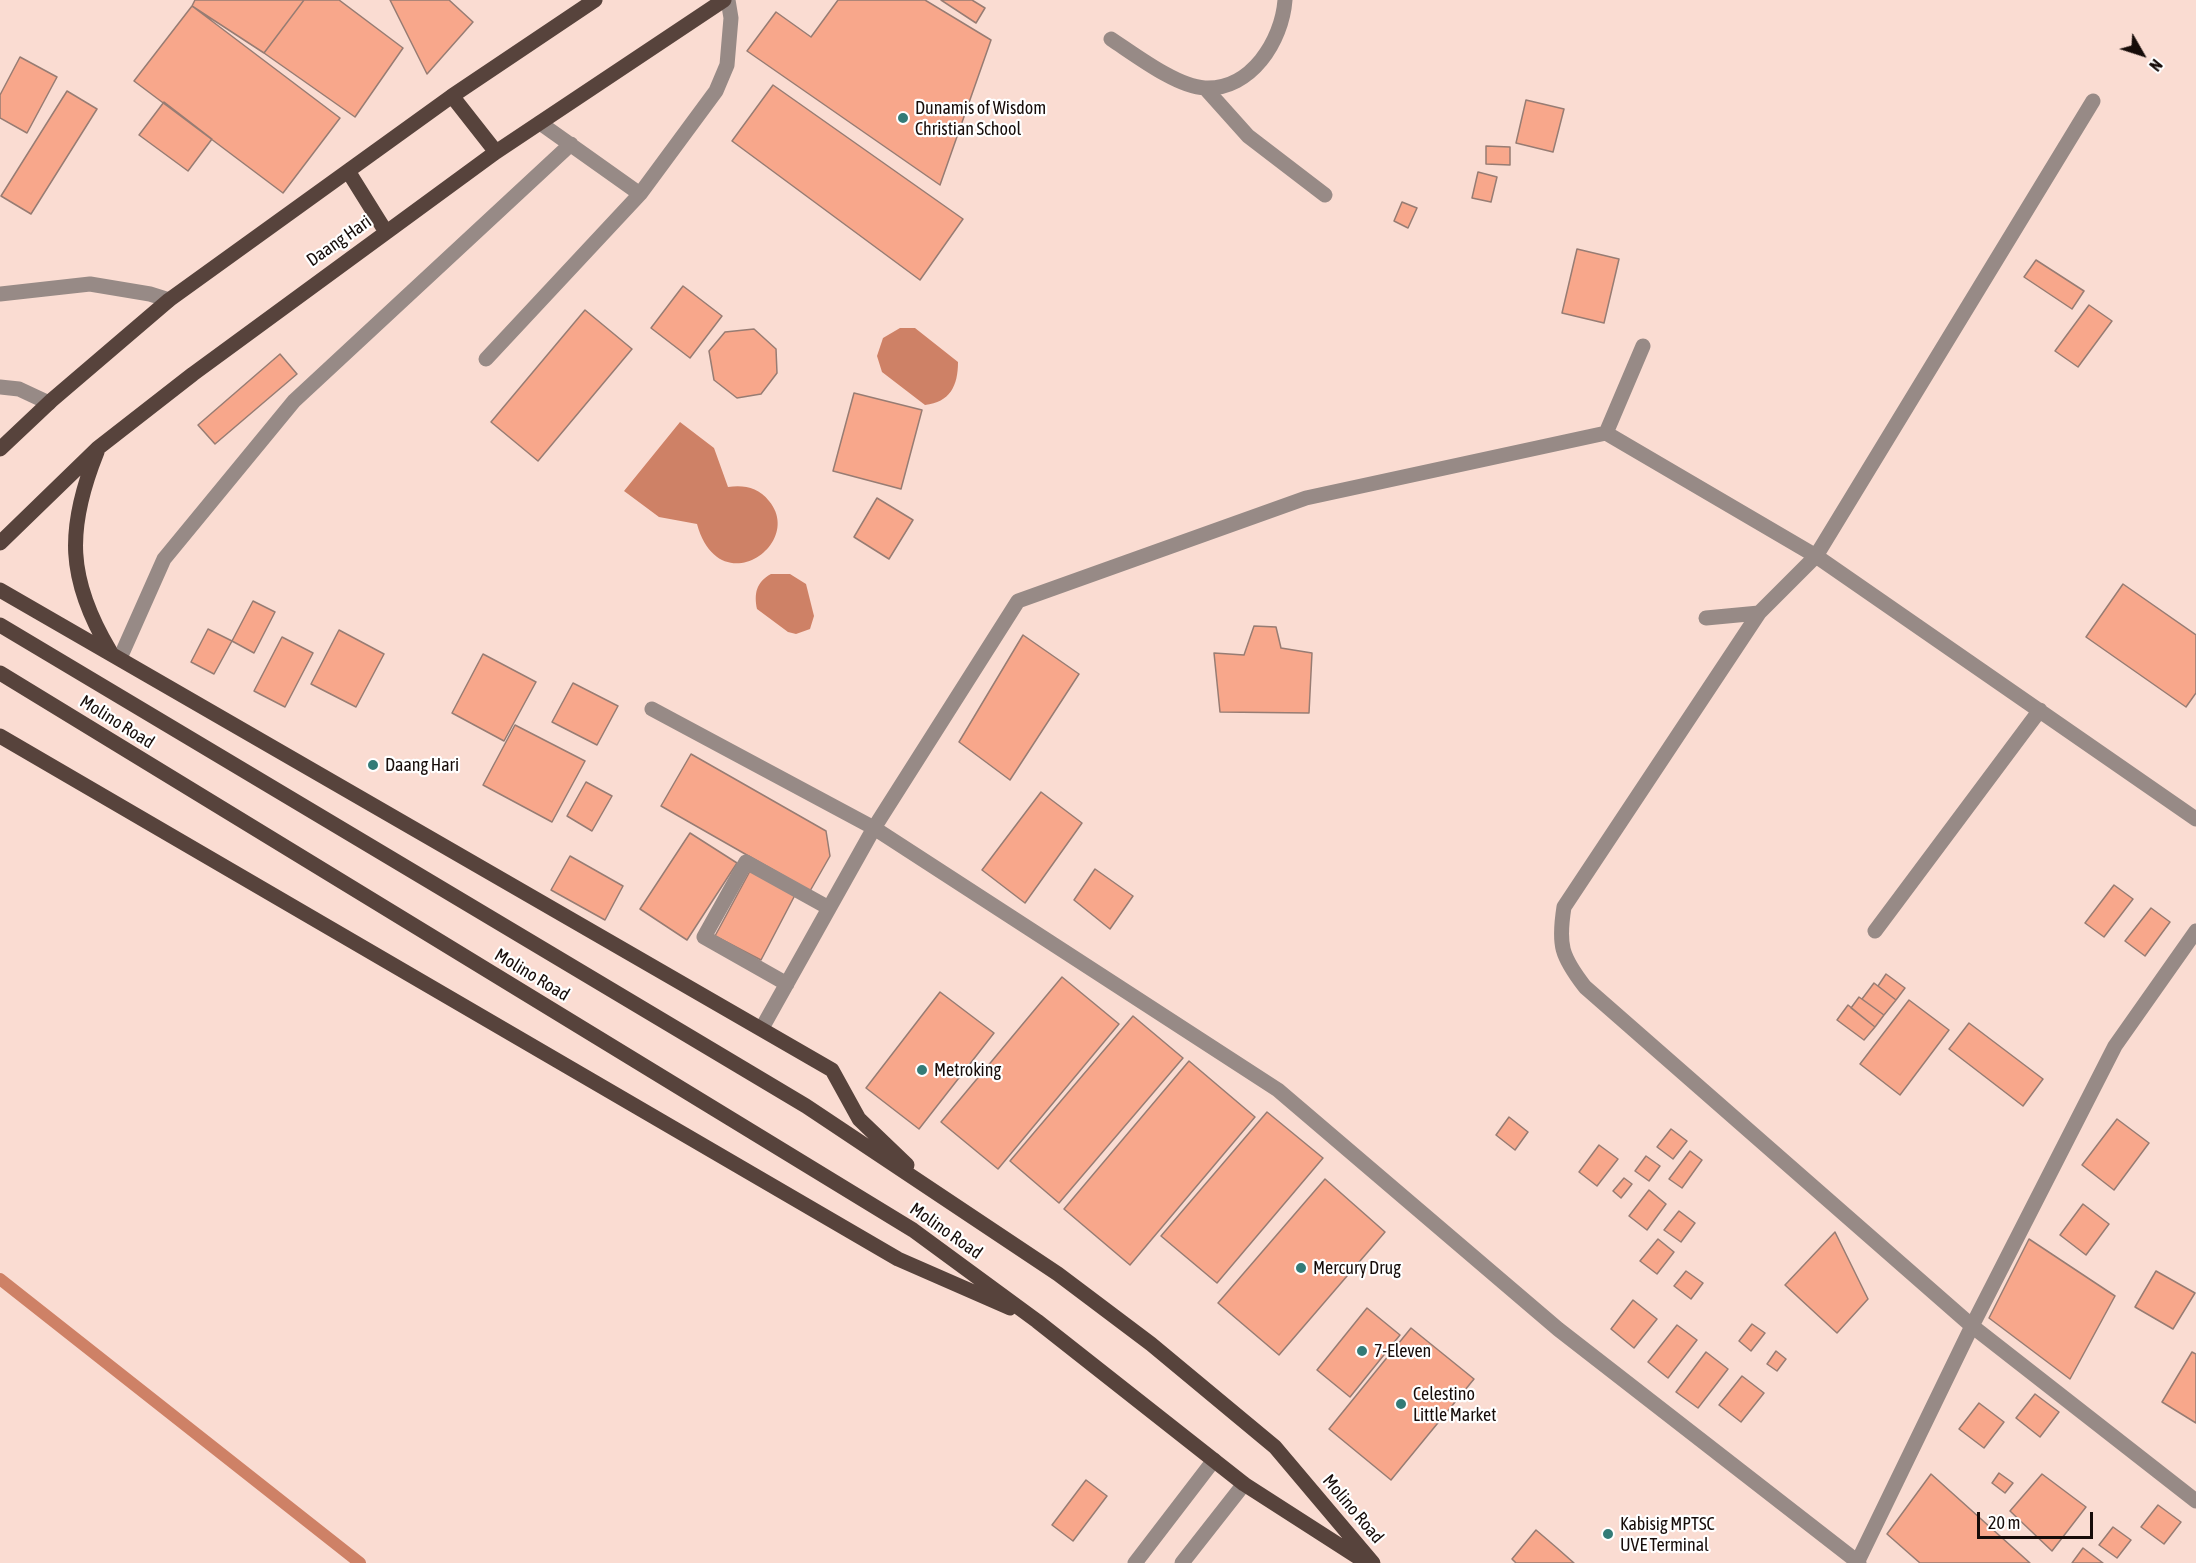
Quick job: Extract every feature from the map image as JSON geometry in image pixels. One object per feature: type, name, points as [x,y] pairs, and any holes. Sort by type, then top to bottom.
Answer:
[{"type":"main road","points":[[0,450],[49,404],[169,300],[452,96],[595,0]]},
{"type":"main road","name":"Daang Hari","points":[[0,543],[98,448],[250,331],[496,152],[724,0]]},
{"type":"main road","points":[[452,96],[496,152]]},
{"type":"main road","points":[[348,171],[386,232]]},
{"type":"main road","points":[[98,448],[80,497],[75,545],[85,601],[116,656]]},
{"type":"main road","name":"Molino Road","points":[[0,590],[832,1070],[859,1119],[937,1193]]},
{"type":"main road","name":"Molino Road","points":[[0,626],[806,1106],[1092,1298],[1275,1447],[1373,1563]]},
{"type":"main road","name":"Molino Road","points":[[0,673],[914,1230],[1037,1321],[1244,1484],[1367,1563]]},
{"type":"main road","name":"Molino Road","points":[[0,736],[898,1259],[1037,1321]]},
{"type":"street","points":[[486,359],[640,194],[716,91],[727,65],[731,18],[728,0]]},
{"type":"street","points":[[1205,88],[1229,83],[1256,68],[1272,45],[1285,0]]},
{"type":"street","points":[[1111,39],[1159,71],[1205,88],[1248,136],[1325,195]]},
{"type":"street","points":[[2093,101],[1816,556],[1759,613],[1564,907],[1560,937],[1568,965],[1585,987],[1972,1326],[2196,1501]]},
{"type":"street","points":[[540,123],[640,194]]},
{"type":"street","points":[[116,656],[164,559],[294,401],[571,144]]},
{"type":"street","points":[[0,294],[90,284],[150,294],[169,300]]},
{"type":"street","points":[[1606,433],[1643,346]]},
{"type":"street","points":[[0,387],[19,389],[49,404]]},
{"type":"street","points":[[762,1028],[874,828],[1018,601],[1306,498],[1606,433],[1816,556],[1956,656],[2040,710],[2196,819]]},
{"type":"street","points":[[1706,618],[1759,613]]},
{"type":"street","points":[[652,708],[874,828],[1278,1090],[1558,1329],[1858,1563],[1972,1326],[2115,1046],[2196,931]]},
{"type":"street","points":[[1875,931],[2040,710]]},
{"type":"street","points":[[787,984],[704,937],[746,862],[829,908]]},
{"type":"street","points":[[1135,1563],[1214,1460]]},
{"type":"street","points":[[1182,1563],[1244,1484]]},
{"type":"shaded area","points":[[900,328],[915,328],[958,362],[954,385],[941,400],[925,405],[882,372],[877,356],[883,338]]},
{"type":"shaded area","points":[[680,422],[714,448],[728,487],[750,488],[765,496],[769,501],[777,518],[776,534],[768,548],[755,559],[739,563],[723,560],[708,548],[697,524],[659,517],[624,491]]},
{"type":"shaded area","points":[[771,574],[790,574],[806,584],[814,616],[810,629],[796,634],[788,632],[757,609],[757,589],[762,581]]},
{"type":"building","points":[[195,0],[304,0],[264,53],[192,6]]},
{"type":"building","points":[[304,0],[339,0],[403,48],[355,117],[264,53]]},
{"type":"building","points":[[390,0],[449,0],[473,22],[427,74]]},
{"type":"building","name":"Dunamis of Wisdom Christian School","points":[[838,0],[925,0],[991,40],[940,185],[747,51],[776,12],[811,37]]},
{"type":"building","points":[[941,0],[972,0],[985,8],[976,23]]},
{"type":"building","points":[[192,6],[340,118],[283,193],[134,81]]},
{"type":"building","points":[[20,57],[57,77],[27,133],[0,118],[0,95]]},
{"type":"building","points":[[773,85],[963,219],[920,280],[732,141]]},
{"type":"building","points":[[67,91],[97,109],[31,214],[1,196]]},
{"type":"building","points":[[1526,100],[1564,109],[1553,152],[1516,143]]},
{"type":"building","points":[[164,102],[212,139],[188,171],[139,135]]},
{"type":"building","points":[[1486,146],[1510,147],[1510,165],[1486,164]]},
{"type":"building","points":[[1478,172],[1497,177],[1491,202],[1472,198]]},
{"type":"building","points":[[1402,202],[1417,208],[1408,228],[1394,221]]},
{"type":"building","points":[[1577,249],[1619,259],[1604,323],[1562,313]]},
{"type":"building","points":[[2036,260],[2084,291],[2072,309],[2024,277]]},
{"type":"building","points":[[683,286],[722,316],[690,358],[651,328]]},
{"type":"building","points":[[2089,305],[2112,321],[2078,367],[2055,351]]},
{"type":"building","points":[[585,310],[632,349],[538,461],[491,422]]},
{"type":"building","points":[[754,329],[776,349],[777,373],[761,394],[737,398],[714,380],[709,351],[725,332]]},
{"type":"building","points":[[280,354],[297,374],[215,444],[198,425]]},
{"type":"building","points":[[854,393],[922,410],[901,489],[833,471]]},
{"type":"building","points":[[877,498],[913,520],[889,559],[854,537]]},
{"type":"building","points":[[2123,584],[2196,635],[2196,693],[2186,707],[2086,637]]},
{"type":"building","points":[[253,601],[275,612],[254,653],[232,641]]},
{"type":"building","points":[[1254,626],[1276,627],[1281,648],[1312,653],[1309,713],[1220,712],[1214,653],[1244,655]]},
{"type":"building","points":[[208,629],[232,641],[214,674],[191,662]]},
{"type":"building","points":[[339,630],[384,654],[356,707],[311,684]]},
{"type":"building","points":[[1023,635],[1079,674],[1010,780],[959,742]]},
{"type":"building","points":[[282,637],[313,653],[285,707],[254,691]]},
{"type":"building","points":[[483,654],[536,682],[504,741],[452,713]]},
{"type":"building","points":[[573,683],[618,706],[597,745],[552,722]]},
{"type":"building","points":[[515,725],[585,761],[552,822],[483,785]]},
{"type":"building","points":[[691,754],[826,831],[830,856],[810,891],[661,806]]},
{"type":"building","points":[[586,782],[612,796],[592,831],[567,816]]},
{"type":"building","points":[[1041,792],[1082,823],[1025,903],[982,870]]},
{"type":"building","points":[[690,833],[737,863],[687,940],[640,909]]},
{"type":"building","points":[[570,856],[623,886],[605,920],[551,890]]},
{"type":"building","points":[[1095,869],[1133,896],[1110,929],[1074,900]]},
{"type":"building","points":[[750,871],[795,895],[761,960],[715,936]]},
{"type":"building","points":[[2114,885],[2133,899],[2104,937],[2085,923]]},
{"type":"building","points":[[2151,908],[2170,922],[2145,956],[2125,941]]},
{"type":"building","points":[[1886,974],[1905,988],[1896,1000],[1878,986]]},
{"type":"building","points":[[1062,977],[1119,1024],[998,1169],[941,1122]]},
{"type":"building","points":[[1874,983],[1896,1000],[1884,1015],[1862,999]]},
{"type":"building","points":[[940,992],[994,1033],[919,1129],[866,1088]]},
{"type":"building","points":[[1859,997],[1884,1015],[1875,1027],[1851,1008]]},
{"type":"building","points":[[1909,1000],[1949,1030],[1900,1095],[1860,1064]]},
{"type":"building","points":[[1848,1005],[1875,1027],[1864,1040],[1837,1020]]},
{"type":"building","points":[[1133,1016],[1183,1058],[1059,1203],[1010,1161]]},
{"type":"building","points":[[1969,1023],[2043,1079],[2023,1106],[1949,1049]]},
{"type":"building","points":[[1189,1061],[1255,1117],[1130,1265],[1064,1209]]},
{"type":"building","points":[[1267,1112],[1323,1158],[1217,1283],[1161,1236]]},
{"type":"building","points":[[1509,1117],[1528,1132],[1515,1150],[1496,1135]]},
{"type":"building","points":[[2117,1119],[2149,1143],[2114,1190],[2082,1165]]},
{"type":"building","points":[[1671,1129],[1687,1141],[1673,1159],[1657,1147]]},
{"type":"building","points":[[1599,1145],[1618,1159],[1597,1186],[1579,1172]]},
{"type":"building","points":[[1690,1151],[1702,1160],[1682,1188],[1669,1179]]},
{"type":"building","points":[[1646,1156],[1660,1166],[1649,1181],[1635,1171]]},
{"type":"building","points":[[1624,1178],[1632,1184],[1621,1198],[1613,1191]]},
{"type":"building","name":"Mercury Drug","points":[[1325,1179],[1385,1232],[1279,1355],[1218,1303]]},
{"type":"building","points":[[1649,1190],[1666,1204],[1647,1230],[1629,1216]]},
{"type":"building","points":[[2083,1204],[2109,1224],[2086,1255],[2060,1235]]},
{"type":"building","points":[[1679,1211],[1695,1223],[1681,1242],[1664,1230]]},
{"type":"building","points":[[1835,1232],[1868,1299],[1837,1333],[1785,1285]]},
{"type":"building","points":[[1658,1239],[1674,1252],[1657,1274],[1640,1261]]},
{"type":"building","points":[[2029,1239],[2115,1296],[2070,1379],[1989,1318]]},
{"type":"building","points":[[1686,1271],[1703,1283],[1691,1299],[1674,1286]]},
{"type":"building","points":[[2156,1271],[2195,1293],[2173,1329],[2135,1307]]},
{"type":"building","points":[[1633,1300],[1657,1319],[1634,1348],[1611,1329]]},
{"type":"building","points":[[1367,1308],[1400,1335],[1350,1397],[1317,1370]]},
{"type":"building","points":[[1752,1324],[1765,1333],[1751,1351],[1739,1341]]},
{"type":"building","points":[[1677,1325],[1697,1340],[1668,1378],[1648,1362]]},
{"type":"building","name":"Celestino Little Market","points":[[1411,1328],[1474,1379],[1391,1480],[1329,1429]]},
{"type":"building","points":[[1776,1351],[1786,1359],[1777,1371],[1767,1364]]},
{"type":"building","points":[[1706,1352],[1728,1369],[1698,1408],[1676,1392]]},
{"type":"building","points":[[2192,1352],[2196,1354],[2196,1423],[2162,1402]]},
{"type":"building","points":[[1742,1376],[1764,1393],[1741,1422],[1719,1405]]},
{"type":"building","points":[[2035,1394],[2059,1412],[2040,1437],[2016,1418]]},
{"type":"building","points":[[1979,1403],[2004,1422],[1984,1448],[1959,1429]]},
{"type":"building","points":[[1999,1473],[2013,1483],[2005,1493],[1992,1483]]},
{"type":"building","points":[[1931,1474],[2030,1563],[1920,1563],[1887,1534]]},
{"type":"building","points":[[2042,1474],[2086,1507],[2052,1551],[2010,1511]]},
{"type":"building","points":[[1086,1480],[1107,1496],[1073,1541],[1052,1525]]},
{"type":"building","points":[[2158,1505],[2181,1522],[2164,1544],[2141,1527]]},
{"type":"building","points":[[2113,1527],[2131,1540],[2117,1558],[2099,1545]]},
{"type":"building","points":[[1536,1530],[1574,1563],[1516,1563],[1512,1559]]},
{"type":"building","points":[[2083,1548],[2103,1563],[2072,1563]]},
{"type":"waterway","points":[[0,1279],[360,1563]]},
{"type":"place","name":"Dunamis of Wisdom Christian School","points":[[903,118]]},
{"type":"place","name":"Daang Hari","points":[[373,765]]},
{"type":"place","name":"Metroking","points":[[922,1070]]},
{"type":"place","name":"Mercury Drug","points":[[1301,1268]]},
{"type":"place","name":"7-Eleven","points":[[1362,1351]]},
{"type":"place","name":"Celestino Little Market","points":[[1401,1404]]},
{"type":"place","name":"Kabisig MPTSC UVE Terminal","points":[[1608,1534]]}]
